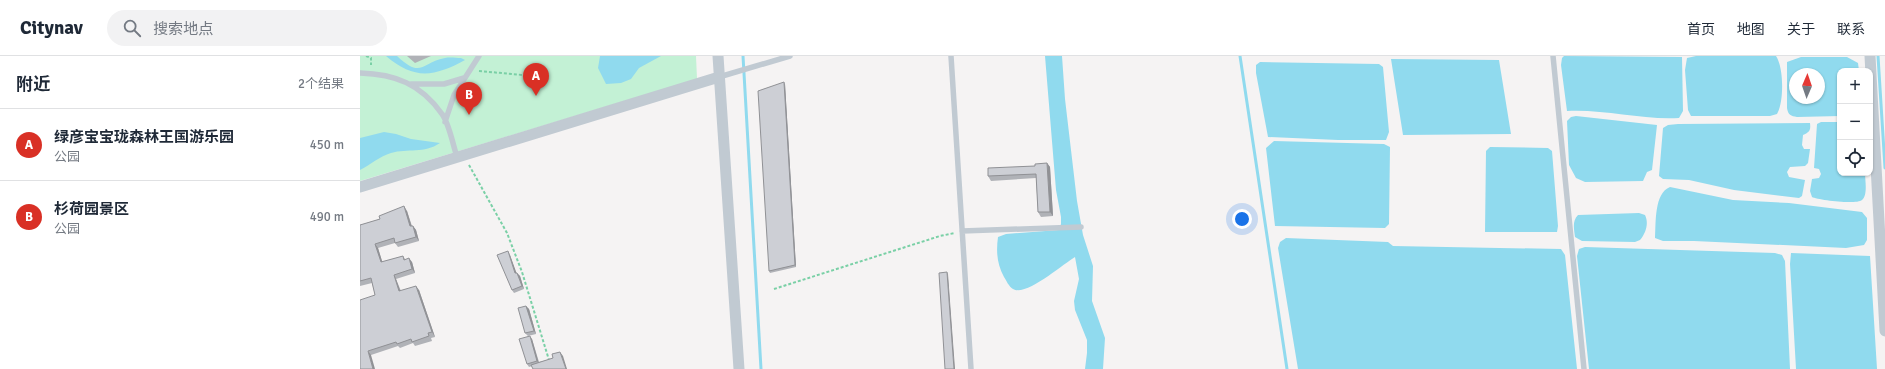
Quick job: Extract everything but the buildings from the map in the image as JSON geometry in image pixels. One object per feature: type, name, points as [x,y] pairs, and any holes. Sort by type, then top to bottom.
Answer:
[{"type":"street","points":[[718,56],[738,369]]},
{"type":"street","points":[[1870,56],[1885,330]]},
{"type":"street","points":[[360,187],[719,77]]},
{"type":"lane","points":[[445,122],[454,95],[479,56]]},
{"type":"lane","points":[[719,77],[790,56]]},
{"type":"lane","points":[[951,56],[971,369]]},
{"type":"lane","points":[[1553,56],[1584,369]]},
{"type":"lane","points":[[360,73],[371,73],[396,77],[419,90],[442,114],[460,156]]},
{"type":"lane","points":[[408,84],[444,84],[464,78]]},
{"type":"lane","points":[[962,231],[1081,227]]},
{"type":"path","points":[[366,56],[371,58],[371,73]]},
{"type":"path","points":[[470,70],[534,76]]},
{"type":"path","points":[[460,156],[507,233],[522,272],[549,362]]},
{"type":"path","points":[[774,289],[940,236],[962,231]]},
{"type":"green space","points":[[360,56],[696,56],[697,79],[360,181]]},
{"type":"water","points":[[386,56],[397,56],[405,63],[417,68],[421,68],[437,60],[445,58],[461,58],[465,60],[444,70],[434,73],[424,73],[406,69],[396,64]]},
{"type":"water","points":[[600,56],[661,56],[639,68],[631,79],[621,83],[606,84],[598,68]]},
{"type":"water","points":[[1045,56],[1062,56],[1065,99],[1077,201],[1083,235],[1093,266],[1092,301],[1105,338],[1103,369],[1085,369],[1087,340],[1075,310],[1074,301],[1079,279],[1075,257],[1044,279],[1019,290],[1013,289],[1009,285],[998,263],[998,237],[1006,234],[1059,230],[1061,224],[1056,190]]},
{"type":"water","points":[[1564,56],[1682,57],[1683,111],[1679,118],[1665,118],[1567,111],[1561,65],[1562,58]]},
{"type":"water","points":[[1696,56],[1776,56],[1779,61],[1782,76],[1781,102],[1777,114],[1770,116],[1691,116],[1688,110],[1685,70],[1687,58]]},
{"type":"water","points":[[1801,57],[1847,57],[1858,63],[1859,68],[1837,68],[1837,116],[1797,117],[1791,116],[1787,108],[1787,62]]},
{"type":"water","points":[[1391,59],[1499,60],[1511,134],[1403,135]]},
{"type":"water","points":[[1260,62],[1379,64],[1383,67],[1389,132],[1386,140],[1338,140],[1268,137],[1256,73],[1256,65]]},
{"type":"water","points":[[1576,116],[1657,125],[1652,170],[1647,172],[1643,181],[1585,182],[1576,178],[1569,165],[1567,121],[1571,117]]},
{"type":"water","points":[[1821,122],[1837,122],[1837,176],[1865,176],[1866,191],[1862,200],[1845,202],[1829,201],[1812,197],[1810,191],[1812,179],[1819,178],[1821,174],[1819,169],[1814,168],[1817,124]]},
{"type":"water","points":[[1810,123],[1809,131],[1803,135],[1802,145],[1804,149],[1810,149],[1808,163],[1805,166],[1790,167],[1787,172],[1789,177],[1805,180],[1802,196],[1799,198],[1734,190],[1689,180],[1663,179],[1659,176],[1663,128],[1668,125]]},
{"type":"water","points":[[384,132],[411,139],[440,143],[422,150],[391,153],[383,156],[360,170],[360,138]]},
{"type":"water","points":[[1274,141],[1384,144],[1390,147],[1389,224],[1385,228],[1275,226],[1266,148]]},
{"type":"water","points":[[1490,147],[1548,148],[1552,151],[1558,226],[1557,232],[1485,232],[1486,151]]},
{"type":"water","points":[[1670,187],[1733,200],[1789,203],[1862,212],[1867,218],[1867,240],[1864,245],[1846,248],[1663,241],[1655,238],[1657,209],[1661,195]]},
{"type":"water","points":[[1639,213],[1645,215],[1647,225],[1640,240],[1635,242],[1582,241],[1575,237],[1574,222],[1578,215]]},
{"type":"water","points":[[1286,238],[1388,242],[1393,246],[1561,249],[1565,255],[1577,369],[1298,369],[1278,248],[1280,242]]},
{"type":"water","points":[[1585,247],[1775,253],[1782,255],[1785,261],[1790,369],[1589,369],[1577,256],[1579,249]]},
{"type":"water","points":[[1791,253],[1870,256],[1877,369],[1796,369],[1790,264]]},
{"type":"waterway","points":[[743,56],[761,369]]},
{"type":"waterway","points":[[1240,56],[1287,369]]},
{"type":"waterway","points":[[1878,56],[1885,168]]},
{"type":"place","name":"绿彦宝宝珑森林王国游乐园","points":[[536,96]]},
{"type":"place","name":"杉荷园景区","points":[[469,115]]}]
